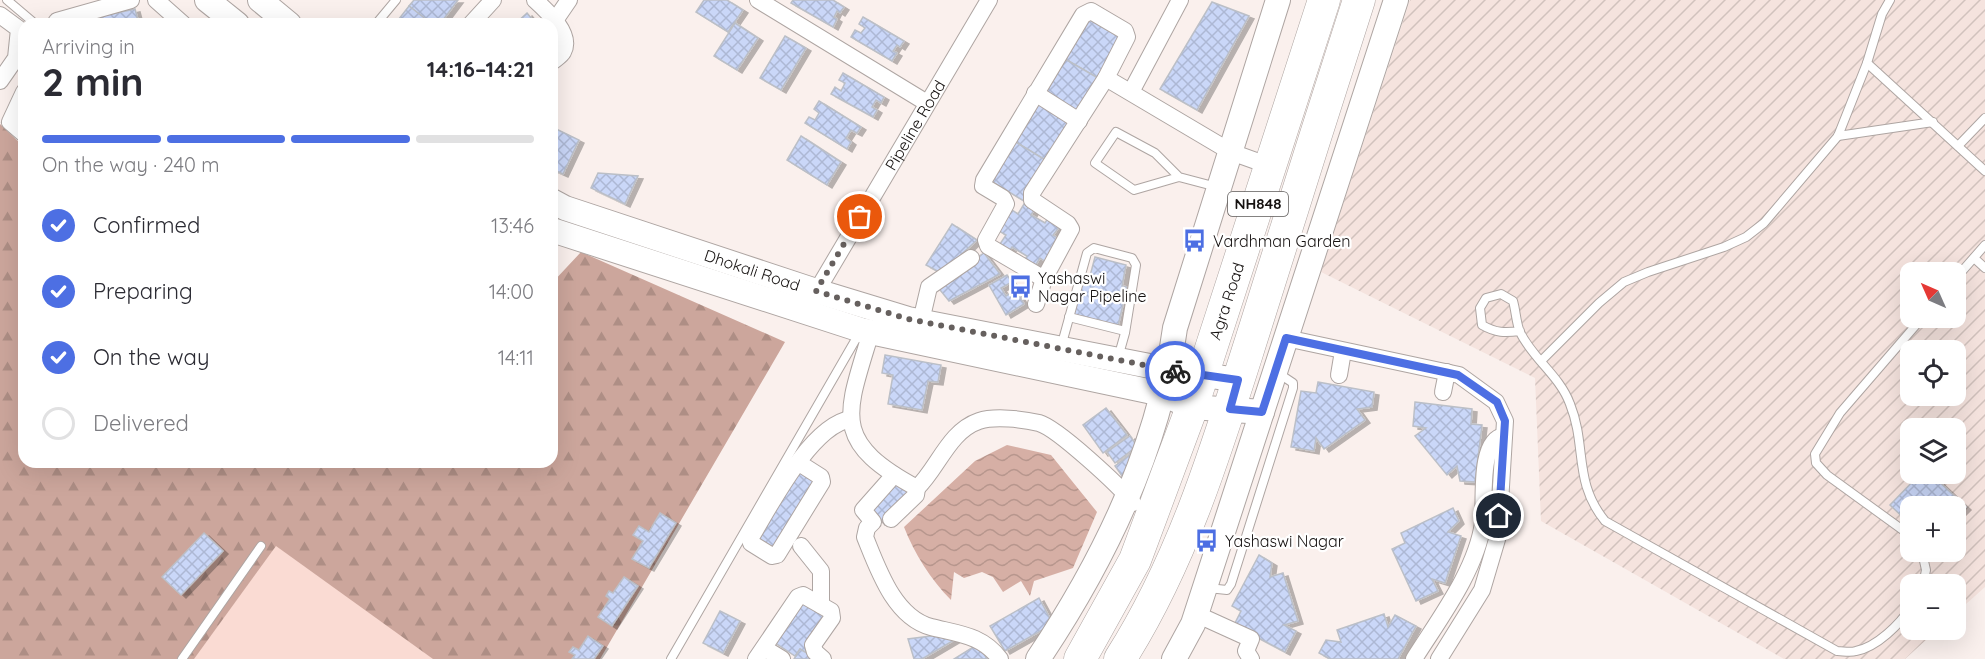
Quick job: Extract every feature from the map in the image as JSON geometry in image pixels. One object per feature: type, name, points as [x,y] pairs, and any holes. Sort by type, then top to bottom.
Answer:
[{"type":"highway","name":"Agra Road","points":[[1080,659],[1135,560],[1192,407],[1324,0]]},
{"type":"highway","name":"NH848","points":[[1132,646],[1166,573],[1234,394],[1359,0]]},
{"type":"highway","points":[[1120,659],[1132,646]]},
{"type":"street","points":[[68,18],[131,0]]},
{"type":"street","points":[[156,0],[176,18]]},
{"type":"street","points":[[207,0],[230,18]]},
{"type":"street","points":[[260,0],[282,18]]},
{"type":"street","points":[[476,18],[493,0]]},
{"type":"street","points":[[535,0],[555,18]]},
{"type":"street","points":[[557,18],[569,0]]},
{"type":"street","points":[[758,0],[927,103]]},
{"type":"street","name":"Pipeline Road","points":[[805,313],[989,0]]},
{"type":"street","points":[[1131,92],[1180,0]]},
{"type":"street","points":[[1038,659],[1090,575],[1129,498],[1170,370],[1175,328],[1278,0]]},
{"type":"street","points":[[1174,659],[1196,615],[1205,587],[1236,528],[1265,425],[1275,371],[1396,0]]},
{"type":"street","points":[[1036,304],[1044,279],[1071,229],[1068,224],[1032,200],[1032,193],[1106,78],[1127,37],[1125,31],[1091,11],[1083,15],[984,180],[983,186],[1003,198],[1006,204],[986,240],[988,246],[1044,279]]},
{"type":"street","points":[[0,15],[18,28]]},
{"type":"street","points":[[558,24],[565,43],[563,52],[558,57]]},
{"type":"street","points":[[0,81],[16,58],[18,39]]},
{"type":"street","points":[[1106,78],[1231,152],[1270,166]]},
{"type":"street","points":[[1035,93],[1079,121]]},
{"type":"street","points":[[18,105],[10,122],[18,129]]},
{"type":"street","name":"Dhokali Road","points":[[558,204],[816,291],[921,321],[951,338]]},
{"type":"street","name":"Dhokali Road","points":[[558,232],[866,331],[951,338],[1059,359],[1192,407],[1234,394]]},
{"type":"street","points":[[921,321],[929,287],[971,258]]},
{"type":"street","points":[[866,331],[850,419],[858,441],[871,459],[917,488]]},
{"type":"street","points":[[1286,338],[1458,375],[1497,402],[1505,421],[1498,536],[1482,590],[1439,659]]},
{"type":"street","points":[[1340,375],[1343,351]]},
{"type":"street","name":"Dhokali Road","points":[[1059,359],[1118,358],[1202,375],[1234,394]]},
{"type":"street","points":[[1443,392],[1448,372]]},
{"type":"street","points":[[1234,394],[1265,425]]},
{"type":"street","points":[[799,463],[821,477],[822,482],[777,555],[772,556],[751,543],[750,539],[799,463],[826,430],[850,419]]},
{"type":"street","points":[[891,519],[916,495],[917,488],[926,479],[952,441],[979,421],[1005,420],[1040,423],[1066,442],[1129,498],[1149,522]]},
{"type":"street","points":[[1414,659],[1465,577],[1482,525],[1484,477],[1490,444],[1496,437],[1504,436]]},
{"type":"street","points":[[894,475],[863,510],[873,522],[867,528],[865,537],[891,597],[929,627],[972,636],[989,646],[1000,659]]},
{"type":"street","points":[[801,546],[821,571],[821,605]]},
{"type":"street","points":[[782,659],[760,653],[798,597],[803,595],[831,611],[832,618],[813,645],[815,652],[823,659]]},
{"type":"street","points":[[1196,615],[1257,642],[1246,651],[1251,659]]},
{"type":"lane","points":[[7,0],[28,18]]},
{"type":"lane","points":[[381,18],[396,0]]},
{"type":"lane","points":[[1541,361],[1599,303],[1624,282],[1746,237],[1782,204],[1838,136],[1867,63],[1882,14],[1890,0]]},
{"type":"lane","points":[[1867,63],[1985,171]]},
{"type":"lane","points":[[1958,146],[1985,117]]},
{"type":"lane","points":[[1838,136],[1933,122]]},
{"type":"lane","points":[[1179,177],[1155,153],[1116,132],[1095,163],[1134,190],[1179,177],[1220,187]]},
{"type":"lane","points":[[1966,267],[1985,245]]},
{"type":"lane","points":[[1059,359],[1087,252],[1094,248],[1132,258],[1136,265],[1118,358]]},
{"type":"lane","points":[[1974,258],[1985,268]]},
{"type":"lane","points":[[1520,332],[1492,331],[1482,324],[1480,308],[1486,298],[1501,294],[1513,301],[1520,332],[1571,404],[1578,435],[1581,472],[1593,506],[1605,520],[1837,651],[1856,651],[1869,645],[1900,623]]},
{"type":"lane","points":[[1069,318],[1125,331]]},
{"type":"lane","points":[[1900,528],[1827,475],[1816,464],[1815,454],[1840,413],[1913,328]]},
{"type":"lane","points":[[671,659],[866,331]]},
{"type":"lane","points":[[182,659],[261,546]]},
{"type":"shaded area","points":[[1410,0],[1985,0],[1985,587],[1966,604],[1966,574],[1900,574],[1900,640],[1926,640],[1905,659],[1784,659],[1541,521],[1535,378],[1321,272]]},
{"type":"shaded area","points":[[276,546],[433,659],[194,659]]},
{"type":"green space","points":[[0,124],[18,141],[18,468],[558,468],[558,277],[581,252],[785,342],[600,659],[0,659]]},
{"type":"water","points":[[1007,445],[1051,455],[1097,512],[1073,568],[1034,581],[1030,596],[1021,581],[1003,592],[993,577],[982,572],[964,578],[954,572],[951,600],[924,566],[904,527],[975,461]]},
{"type":"building","points":[[414,0],[458,0],[444,18],[424,18],[409,6]]},
{"type":"building","points":[[704,0],[727,0],[743,10],[728,32],[696,12]]},
{"type":"building","points":[[793,0],[833,0],[844,7],[840,13],[837,11],[834,17],[837,19],[833,27],[791,3]]},
{"type":"building","points":[[1212,2],[1249,16],[1197,110],[1160,89]]},
{"type":"building","points":[[409,6],[424,18],[400,18]]},
{"type":"building","points":[[135,9],[137,18],[93,18]]},
{"type":"building","points":[[527,13],[531,18],[522,18]]},
{"type":"building","points":[[863,17],[904,41],[893,51],[897,53],[892,61],[851,37],[855,30],[861,33],[865,28],[859,24]]},
{"type":"building","points":[[1088,19],[1121,38],[1098,78],[1065,59]]},
{"type":"building","points":[[735,23],[758,38],[737,70],[714,56]]},
{"type":"building","points":[[785,36],[806,48],[781,90],[760,78]]},
{"type":"building","points":[[1065,59],[1098,78],[1076,113],[1046,93]]},
{"type":"building","points":[[843,73],[884,97],[881,103],[876,100],[872,107],[877,110],[873,117],[831,94],[835,87],[841,91],[845,83],[839,80]]},
{"type":"building","points":[[819,101],[861,127],[857,133],[851,130],[846,138],[851,142],[847,149],[805,123],[809,117],[815,120],[819,113],[814,109]]},
{"type":"building","points":[[1038,101],[1071,121],[1047,161],[1014,141]]},
{"type":"building","points":[[558,130],[579,140],[563,174],[558,172]]},
{"type":"building","points":[[801,136],[841,162],[827,185],[787,160]]},
{"type":"building","points":[[1014,141],[1047,161],[1024,201],[991,181]]},
{"type":"building","points":[[598,173],[638,176],[625,204],[591,188]]},
{"type":"building","points":[[1024,204],[1034,210],[1031,215],[1045,223],[1048,218],[1060,226],[1053,235],[1060,240],[1046,262],[1040,258],[1033,269],[1023,263],[1027,256],[1012,247],[1008,253],[998,247],[1006,235],[999,231],[1012,210],[1018,214]]},
{"type":"building","points":[[952,224],[977,240],[941,273],[926,265]]},
{"type":"building","points":[[984,253],[1000,274],[949,301],[936,285]]},
{"type":"building","points":[[1095,257],[1126,265],[1122,286],[1127,287],[1118,326],[1073,315],[1084,276],[1090,276]]},
{"type":"building","points":[[1007,275],[1012,282],[1001,288],[1006,296],[1016,290],[1024,304],[1006,315],[989,285]]},
{"type":"building","points":[[885,355],[941,365],[938,382],[928,381],[922,410],[888,404],[893,375],[882,373]]},
{"type":"building","points":[[1318,382],[1374,392],[1372,407],[1357,409],[1365,420],[1324,449],[1316,438],[1314,451],[1291,447],[1301,391],[1316,393]]},
{"type":"building","points":[[1415,402],[1472,409],[1471,424],[1482,425],[1475,482],[1460,481],[1457,466],[1447,475],[1415,436],[1426,428],[1413,426]]},
{"type":"building","points":[[1106,408],[1127,435],[1103,453],[1083,425]]},
{"type":"building","points":[[1130,436],[1137,446],[1115,463],[1107,452]]},
{"type":"building","points":[[1139,448],[1127,483],[1115,466]]},
{"type":"building","points":[[799,467],[818,479],[773,553],[753,541]]},
{"type":"building","points":[[894,477],[909,491],[880,522],[866,507]]},
{"type":"building","points":[[1910,484],[1942,484],[1954,496],[1900,496],[1900,515],[1890,505]]},
{"type":"building","points":[[1453,508],[1459,521],[1448,532],[1461,536],[1445,583],[1432,579],[1438,591],[1416,601],[1392,549],[1405,543],[1401,533]]},
{"type":"building","points":[[660,513],[676,523],[649,568],[632,559],[643,541],[633,535],[639,526],[649,532]]},
{"type":"building","points":[[204,533],[223,551],[181,595],[162,577]]},
{"type":"building","points":[[1259,555],[1272,563],[1270,577],[1283,573],[1298,621],[1284,625],[1296,631],[1285,652],[1234,625],[1241,611],[1232,606]]},
{"type":"building","points":[[624,577],[638,586],[612,626],[598,617],[610,599],[606,596],[609,591],[613,593]]},
{"type":"building","points":[[1039,598],[1053,624],[1005,651],[990,626]]},
{"type":"building","points":[[802,599],[828,616],[805,652],[800,649],[795,656],[774,642]]},
{"type":"building","points":[[720,611],[740,621],[723,653],[703,643]]},
{"type":"building","points":[[1384,614],[1388,627],[1395,615],[1416,626],[1398,659],[1330,659],[1319,653],[1326,640],[1341,642],[1337,630]]},
{"type":"building","points":[[954,633],[956,639],[922,659],[914,659],[908,639]]},
{"type":"building","points":[[588,636],[603,646],[594,659],[572,659],[575,655],[569,652],[573,647],[579,650]]},
{"type":"building","points":[[978,644],[987,659],[954,659]]},
{"type":"building","points":[[800,649],[805,652],[814,659],[794,659]]},
{"type":"way so far","points":[[860,217],[816,291],[908,319],[1118,358],[1175,371]]},
{"type":"place","name":"Vardhman Garden","points":[[1195,241]]},
{"type":"place","name":"Yashaswi Nagar Pipeline","points":[[1020,287]]},
{"type":"place","name":"Yashaswi Nagar","points":[[1207,541]]},
{"type":"route","points":[[1175,371],[1238,380],[1230,409],[1262,412],[1286,338],[1458,375],[1497,402],[1505,421],[1499,516]]}]
